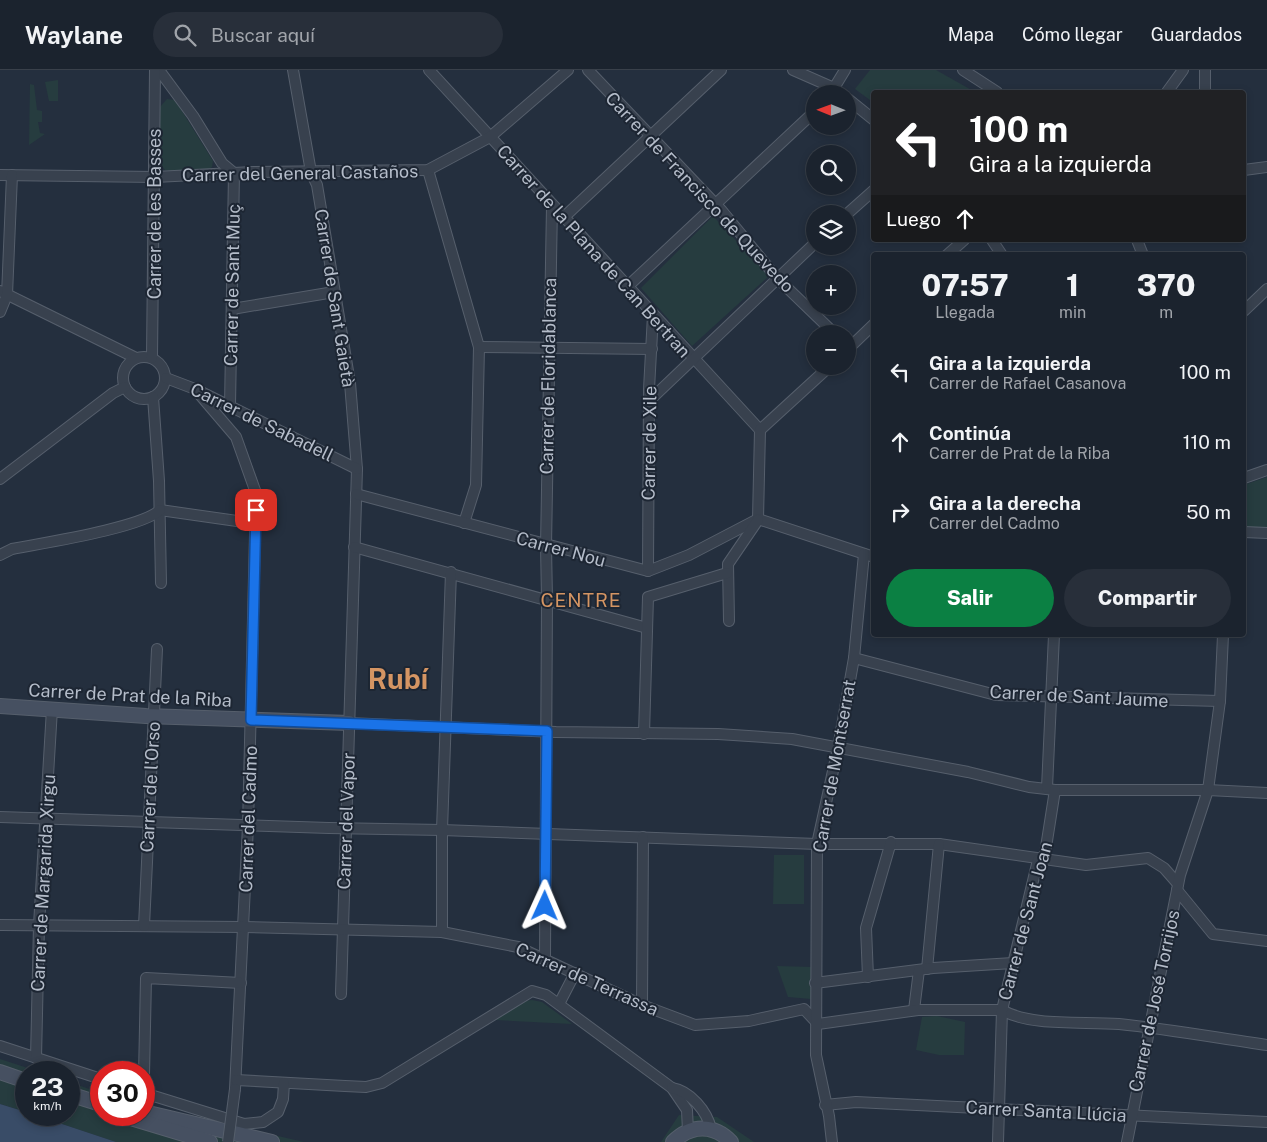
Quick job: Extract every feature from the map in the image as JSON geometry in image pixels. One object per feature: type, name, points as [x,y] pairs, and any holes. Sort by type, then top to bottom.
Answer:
[{"type":"main road","name":"Carrer de Prat de la Riba","points":[[0,706],[153,716],[349,723]]},
{"type":"main road","points":[[0,1072],[15,1077]]},
{"type":"main road","points":[[155,1115],[272,1142]]},
{"type":"main road","points":[[155,1125],[210,1142]]},
{"type":"main road","points":[[673,1142],[688,1131],[699,1128],[711,1129],[726,1136],[731,1142]]},
{"type":"street","points":[[157,70],[194,116],[222,164],[234,173]]},
{"type":"street","name":"Carrer de les Basses","points":[[152,358],[157,70]]},
{"type":"street","name":"Carrer de Sant Gaietà","points":[[293,70],[311,172],[317,185],[350,383],[357,469]]},
{"type":"street","name":"Carrer de la Plana de Can Bertran","points":[[429,70],[552,206],[760,430]]},
{"type":"street","name":"Carrer del General Castaños","points":[[0,175],[155,177],[234,173],[428,170],[490,137],[568,70]]},
{"type":"street","name":"Carrer de Francisco de Quevedo","points":[[588,70],[715,204],[777,278],[826,325]]},
{"type":"street","points":[[564,218],[721,70]]},
{"type":"street","points":[[793,70],[822,85]]},
{"type":"street","points":[[838,85],[844,70]]},
{"type":"street","points":[[963,70],[994,90]]},
{"type":"street","points":[[1168,90],[1183,70]]},
{"type":"street","points":[[1204,70],[1205,90]]},
{"type":"street","points":[[856,105],[871,118]]},
{"type":"street","points":[[628,286],[806,120]]},
{"type":"street","points":[[1246,170],[1267,167]]},
{"type":"street","points":[[428,170],[479,347],[476,485],[464,523]]},
{"type":"street","name":"Carrer de Sant Muç","points":[[230,406],[234,173]]},
{"type":"street","points":[[0,312],[12,175]]},
{"type":"street","points":[[856,206],[871,193]]},
{"type":"street","name":"Carrer de Floridablanca","points":[[545,959],[548,599],[546,546],[548,347],[552,206]]},
{"type":"street","points":[[951,252],[962,242]]},
{"type":"street","points":[[649,401],[806,251]]},
{"type":"street","points":[[1246,309],[1267,289]]},
{"type":"street","points":[[232,309],[334,292]]},
{"type":"street","points":[[3,293],[136,358],[152,358],[162,364],[166,378],[161,391],[153,397],[142,399],[135,397],[125,387],[123,380],[126,366],[136,358]]},
{"type":"street","name":"Carrer de Xile","points":[[648,571],[649,401],[653,315]]},
{"type":"street","points":[[856,340],[871,327]]},
{"type":"street","points":[[112,347],[126,366]]},
{"type":"street","points":[[479,347],[652,349]]},
{"type":"street","points":[[729,621],[728,564],[758,519],[760,430],[820,375]]},
{"type":"street","name":"Carrer de Sabadell","points":[[166,378],[195,389],[357,469]]},
{"type":"street","points":[[0,479],[113,392],[125,387]]},
{"type":"street","name":"Carrer del Cadmo","points":[[195,389],[236,436],[256,493],[244,926],[236,1084],[228,1142]]},
{"type":"street","points":[[153,397],[160,510],[161,583]]},
{"type":"street","name":"Carrer del Vapor","points":[[341,994],[357,469]]},
{"type":"street","points":[[1246,477],[1267,470]]},
{"type":"street","name":"Carrer Nou","points":[[356,494],[546,546],[648,571]]},
{"type":"street","points":[[0,555],[12,549],[120,526],[152,517],[160,510],[237,521],[256,526]]},
{"type":"street","points":[[648,571],[689,555],[758,519],[869,555]]},
{"type":"street","points":[[1246,532],[1267,533]]},
{"type":"street","points":[[0,545],[12,549]]},
{"type":"street","points":[[354,547],[452,572],[647,628]]},
{"type":"street","name":"Carrer de Montserrat","points":[[832,1142],[829,1116],[825,1105],[816,1055],[818,1024],[815,983],[817,844],[838,748],[854,658],[869,555]]},
{"type":"street","points":[[442,932],[442,830],[452,572]]},
{"type":"street","points":[[644,734],[648,597],[727,572]]},
{"type":"street","name":"Carrer de Sant Joan","points":[[998,1142],[1002,1010],[1038,860],[1044,860],[1051,789],[1054,637]]},
{"type":"street","name":"Carrer de José Torrijos","points":[[1127,1142],[1148,1029],[1178,887],[1208,790],[1220,701],[1223,637]]},
{"type":"street","name":"Carrer de l'Orso","points":[[144,926],[157,649]]},
{"type":"street","name":"Carrer de Sant Jaume","points":[[854,658],[996,695],[1220,701]]},
{"type":"street","name":"Carrer de Margarida Xirgu","points":[[36,1058],[44,818],[52,709]]},
{"type":"street","points":[[349,723],[644,734],[718,734],[792,739],[968,772],[1029,787],[1051,789],[1208,790],[1267,793]]},
{"type":"street","points":[[0,817],[688,838],[817,844],[891,842],[939,844],[1086,865],[1148,858],[1164,868],[1213,934],[1267,941]]},
{"type":"street","points":[[642,1005],[643,837]]},
{"type":"street","points":[[868,976],[866,928],[891,842]]},
{"type":"street","points":[[914,1010],[923,970],[939,844]]},
{"type":"street","name":"Carrer de Terrassa","points":[[0,925],[244,926],[442,932],[518,947],[642,1005],[695,1025],[749,1020],[804,1009],[818,1024]]},
{"type":"street","points":[[815,983],[923,970],[1013,964]]},
{"type":"street","points":[[559,1004],[575,973]]},
{"type":"street","points":[[144,1061],[146,978],[241,983]]},
{"type":"street","points":[[236,1084],[284,1083],[359,1086],[382,1083],[532,991],[546,995],[559,1004],[672,1088],[687,1110],[688,1131]]},
{"type":"street","points":[[818,1024],[914,1010],[1002,1010],[1031,1020],[1082,1022],[1267,1045]]},
{"type":"street","points":[[0,1046],[90,1075]]},
{"type":"street","points":[[155,1096],[244,1124],[254,1123],[263,1122],[278,1112],[283,1099],[284,1083]]},
{"type":"street","points":[[672,1088],[680,1089],[698,1104],[704,1111],[711,1129]]},
{"type":"street","name":"Carrer Santa Llúcia","points":[[825,1105],[856,1102],[1267,1122]]},
{"type":"green space","points":[[870,70],[936,70],[971,90],[871,90],[871,101],[856,90]]},
{"type":"green space","points":[[58,80],[58,101],[49,101],[45,82]]},
{"type":"green space","points":[[30,84],[34,85],[37,110],[42,111],[42,122],[38,122],[40,133],[45,134],[29,145]]},
{"type":"green space","points":[[167,99],[175,100],[213,161],[212,167],[208,170],[169,171],[165,170],[158,161],[160,107]]},
{"type":"green space","points":[[713,216],[769,276],[692,346],[641,288]]},
{"type":"green space","points":[[1267,477],[1267,528],[1246,528],[1246,484]]},
{"type":"green space","points":[[774,855],[804,855],[804,904],[773,904]]},
{"type":"green space","points":[[777,966],[812,967],[811,999],[788,997]]},
{"type":"green space","points":[[525,1001],[542,1002],[572,1024],[495,1020]]},
{"type":"green space","points":[[937,1016],[965,1022],[964,1055],[939,1055],[916,1050],[922,1017]]},
{"type":"green space","points":[[0,1059],[15,1064],[15,1109],[0,1104]]},
{"type":"green space","points":[[80,1086],[90,1089],[90,1126],[155,1126],[155,1108],[304,1142],[116,1142],[68,1126],[80,1126]]},
{"type":"green space","points":[[679,1115],[717,1117],[754,1142],[661,1142]]},
{"type":"water","points":[[0,1104],[15,1109],[15,1126],[68,1126],[116,1142],[0,1142]]},
{"type":"district","name":"CENTRE","points":[[581,600]]},
{"type":"district","name":"Rubí","points":[[398,678]]},
{"type":"route","points":[[256,510],[251,720],[455,726],[547,731],[545,906]]}]
